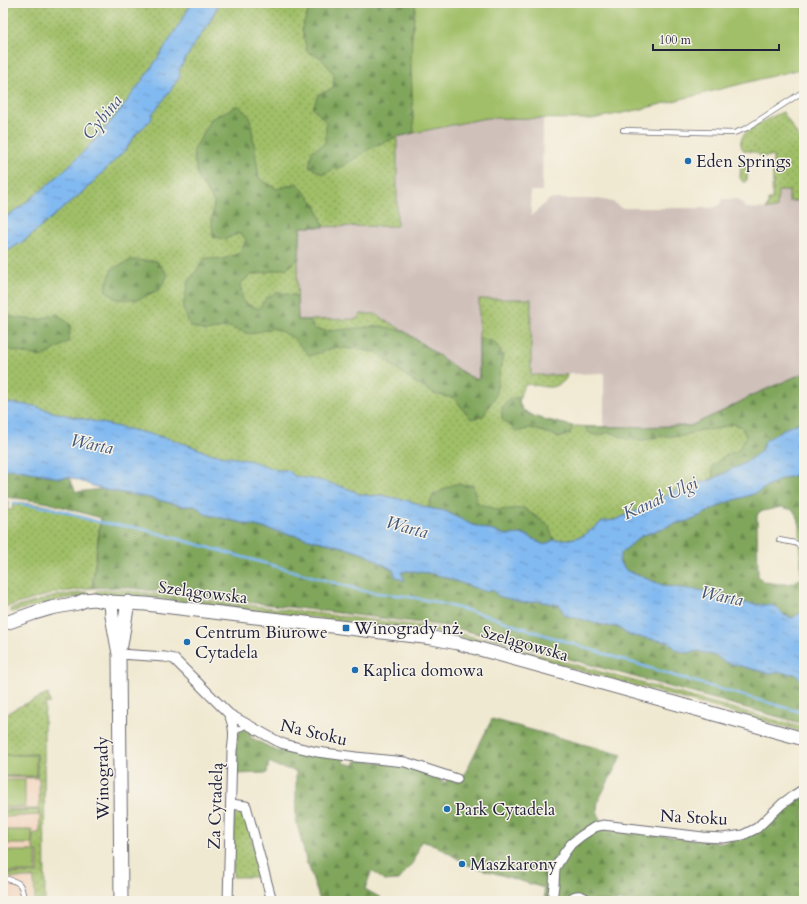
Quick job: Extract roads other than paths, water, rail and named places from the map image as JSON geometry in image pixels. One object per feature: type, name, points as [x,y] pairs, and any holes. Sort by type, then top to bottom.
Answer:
[{"type":"street","name":"Szelągowska","points":[[3,624],[51,608],[78,603],[94,606],[112,602],[128,602],[447,641],[804,739]]},
{"type":"street","name":"Winogrady","points":[[112,602],[112,616],[119,654],[121,901]]},
{"type":"street","name":"Winogrady","points":[[119,654],[128,602]]},
{"type":"street","name":"Na Stoku","points":[[119,654],[174,659],[229,714],[270,738],[284,744],[317,752],[405,762],[457,779]]},
{"type":"street","name":"Za Cytadelą","points":[[228,901],[232,751],[234,734],[229,714]]},
{"type":"street","name":"Na Stoku","points":[[552,901],[555,868],[571,844],[595,827],[603,825],[703,837],[723,838],[743,835],[757,828],[782,804],[804,790]]},
{"type":"street","points":[[231,804],[246,806],[272,901]]},
{"type":"street","points":[[568,901],[578,895],[590,901]]},
{"type":"lane","points":[[624,130],[734,133],[747,128],[804,91]]},
{"type":"lane","points":[[779,540],[795,542],[804,548]]},
{"type":"lane","points":[[234,734],[239,728],[248,725]]},
{"type":"lane","points":[[3,878],[19,883],[23,890],[24,901]]},
{"type":"water","points":[[192,3],[219,3],[209,23],[179,70],[180,76],[152,114],[151,120],[137,133],[126,149],[85,190],[25,240],[3,254],[3,219],[21,207],[49,184],[101,133],[150,70]]},
{"type":"water","name":"Warta","points":[[3,403],[35,406],[53,412],[167,438],[208,453],[252,461],[277,470],[290,471],[294,476],[323,481],[352,490],[359,494],[372,496],[380,495],[410,501],[428,508],[445,511],[470,524],[506,535],[525,534],[544,545],[554,540],[583,536],[603,521],[615,520],[643,508],[681,488],[713,479],[745,463],[761,451],[765,441],[784,429],[804,421],[804,473],[781,479],[756,493],[725,503],[692,520],[674,524],[641,536],[621,553],[619,562],[627,571],[665,586],[704,591],[724,601],[775,606],[784,615],[792,618],[804,611],[804,680],[795,674],[778,672],[768,673],[725,662],[716,656],[698,651],[686,653],[677,650],[669,642],[628,635],[618,627],[607,626],[564,615],[560,605],[537,601],[525,603],[498,596],[493,590],[484,591],[435,574],[413,571],[401,572],[405,581],[396,577],[393,570],[367,555],[343,547],[205,514],[196,506],[183,506],[102,489],[69,477],[59,478],[13,469],[3,470]]},
{"type":"waterway","points":[[3,502],[8,503]]},
{"type":"waterway","points":[[14,503],[51,508],[103,523],[139,528],[364,591],[431,601],[489,616],[522,628],[675,676],[804,713]]},
{"type":"place","name":"Eden Springs","points":[[688,161]]},
{"type":"place","name":"Winogrady nż.","points":[[346,628]]},
{"type":"place","name":"Centrum Biurowe Cytadela","points":[[187,642]]},
{"type":"place","name":"Kaplica domowa","points":[[355,670]]},
{"type":"place","name":"Park Cytadela","points":[[447,809]]},
{"type":"place","name":"Maszkarony","points":[[462,864]]},
{"type":"water label","name":"Cybina","points":[[102,117]]},
{"type":"water label","name":"Kanał Ulgi","points":[[660,498]]}]
